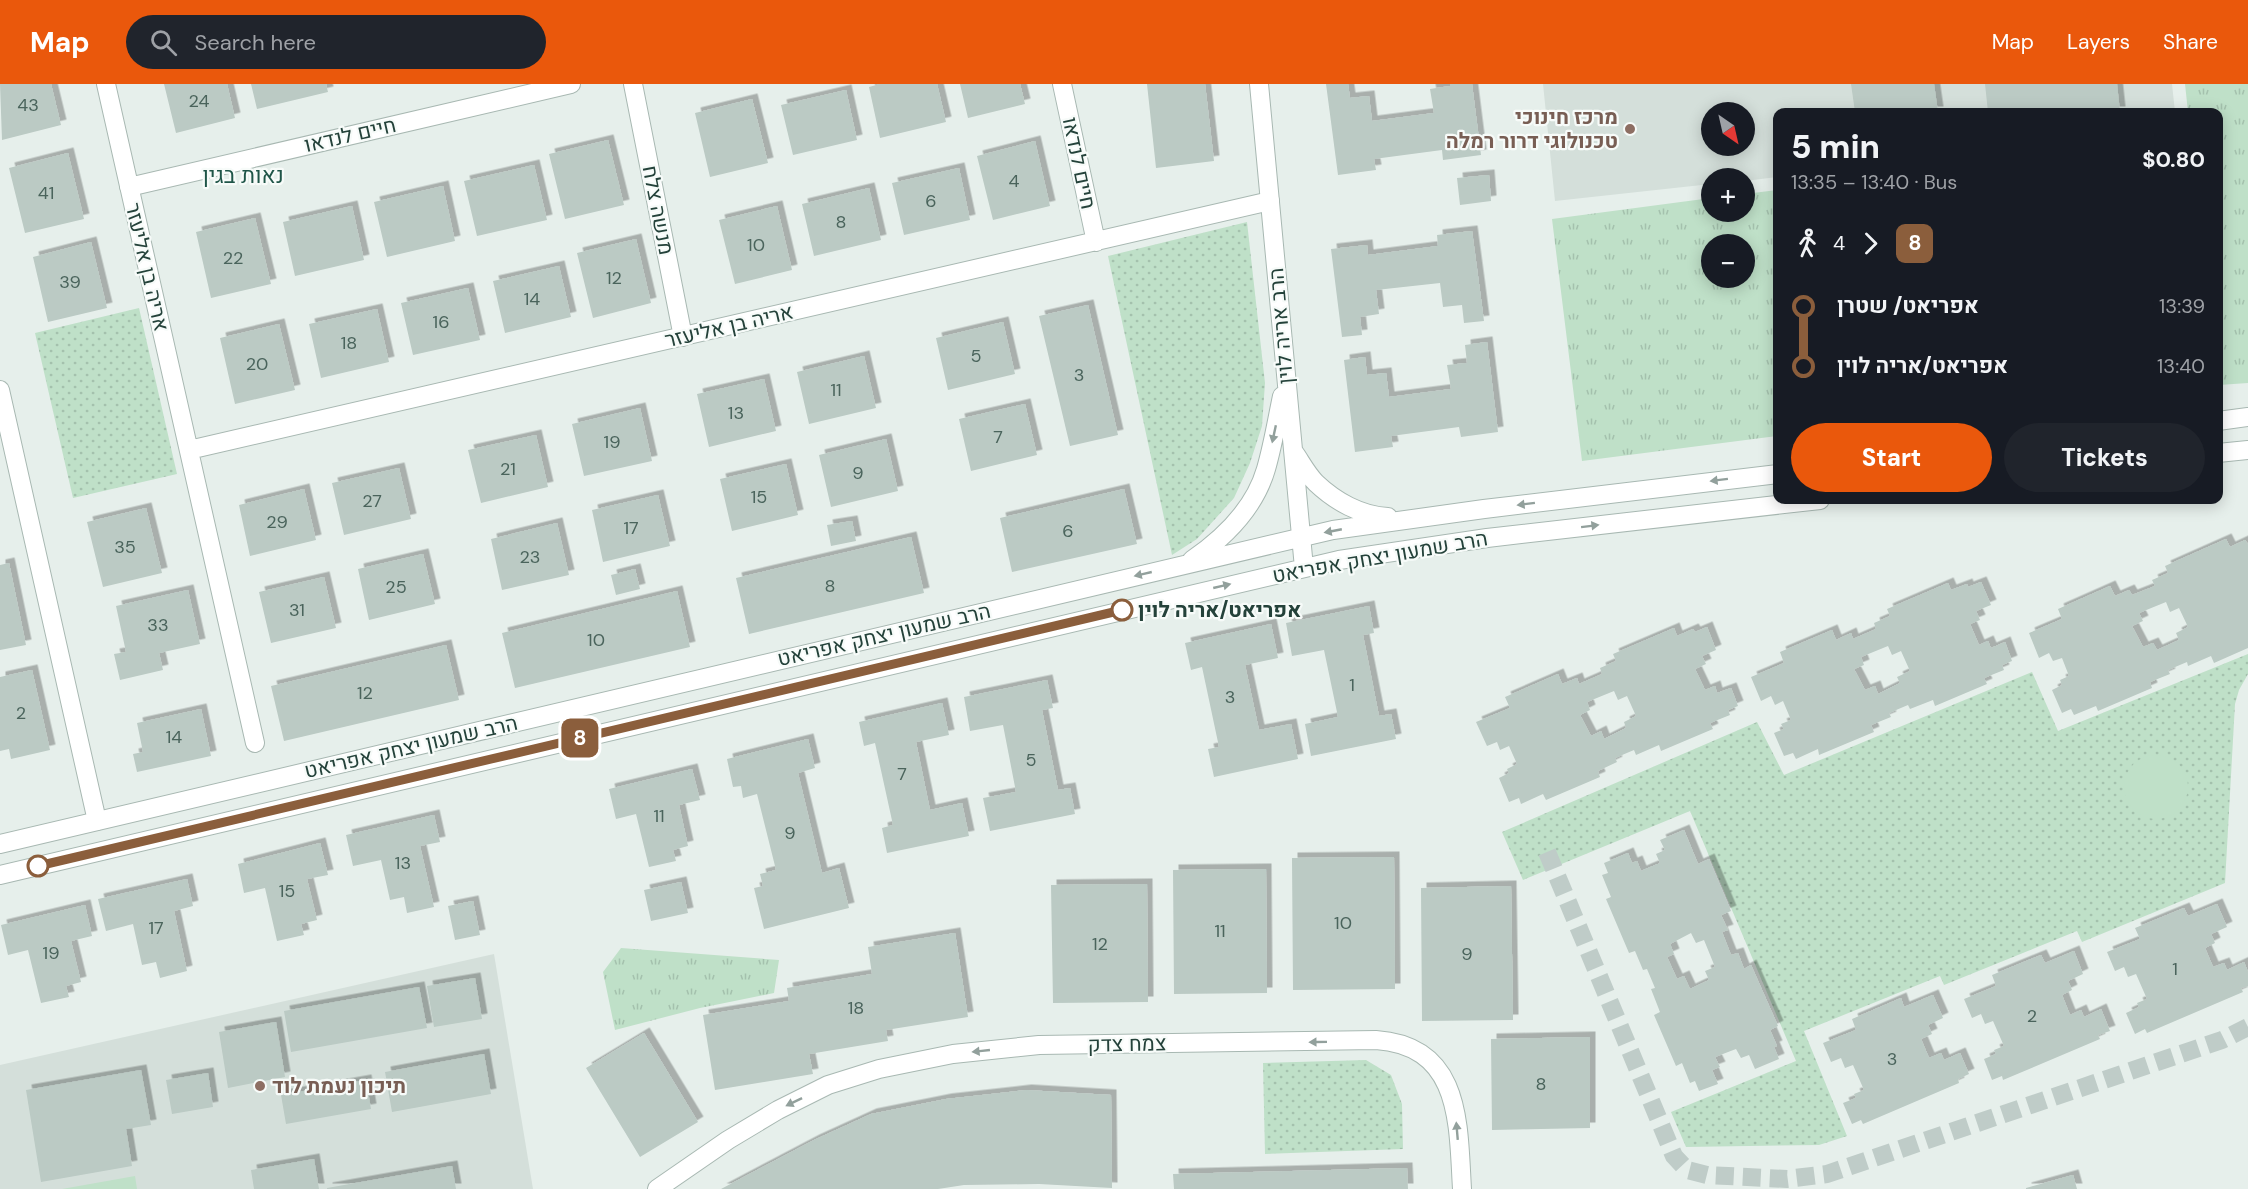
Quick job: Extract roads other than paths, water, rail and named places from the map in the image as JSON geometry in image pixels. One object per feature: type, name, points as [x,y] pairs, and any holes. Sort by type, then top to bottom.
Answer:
[{"type":"street","name":"אריה בן אליעזר","points":[[106,84],[255,743]]},
{"type":"street","name":"חיים לנדאו","points":[[129,187],[571,84]]},
{"type":"street","name":"מנשה צלח","points":[[633,84],[683,337]]},
{"type":"street","name":"חיים לנדאו","points":[[1062,84],[1096,242]]},
{"type":"street","name":"הרב אריה לוין","points":[[1259,84],[1304,567]]},
{"type":"street","name":"אריה בן אליעזר","points":[[189,450],[1270,201]]},
{"type":"street","points":[[1178,566],[1193,560],[1217,540],[1242,514],[1256,493],[1266,469],[1286,377]]},
{"type":"street","points":[[0,390],[97,821]]},
{"type":"street","points":[[2223,420],[2248,417]]},
{"type":"street","points":[[1293,450],[1315,482],[1352,508],[1381,517],[1413,518]]},
{"type":"street","points":[[2223,452],[2248,450]]},
{"type":"street","name":"הרב שמעון יצחק אפריאט","points":[[0,844],[1333,530],[1413,518],[1773,475]]},
{"type":"street","name":"הרב שמעון יצחק אפריאט","points":[[0,875],[1304,567],[1443,544],[1786,504]]},
{"type":"street","name":"צמח צדק","points":[[657,1189],[778,1110],[828,1085],[879,1069],[953,1054],[1039,1045],[1376,1040],[1395,1041],[1412,1049],[1433,1064],[1448,1082],[1455,1107],[1462,1189]]},
{"type":"street","name":"צמח צדק","points":[[676,1189],[689,1171],[706,1155]]},
{"type":"tunnel","points":[[1547,852],[1674,1156],[1687,1170],[1707,1175],[1787,1179],[1827,1174],[2222,1040],[2248,1027]]},
{"type":"place","name":"מרכז חינוכי טכנולוגי דרור רמלה","points":[[1630,129]]},
{"type":"place","name":"אפריאט/אריה לוין","points":[[1122,610]]},
{"type":"place","name":"תיכון נעמת לוד","points":[[260,1086]]},
{"type":"district","name":"נאות בגין","points":[[243,175]]}]
